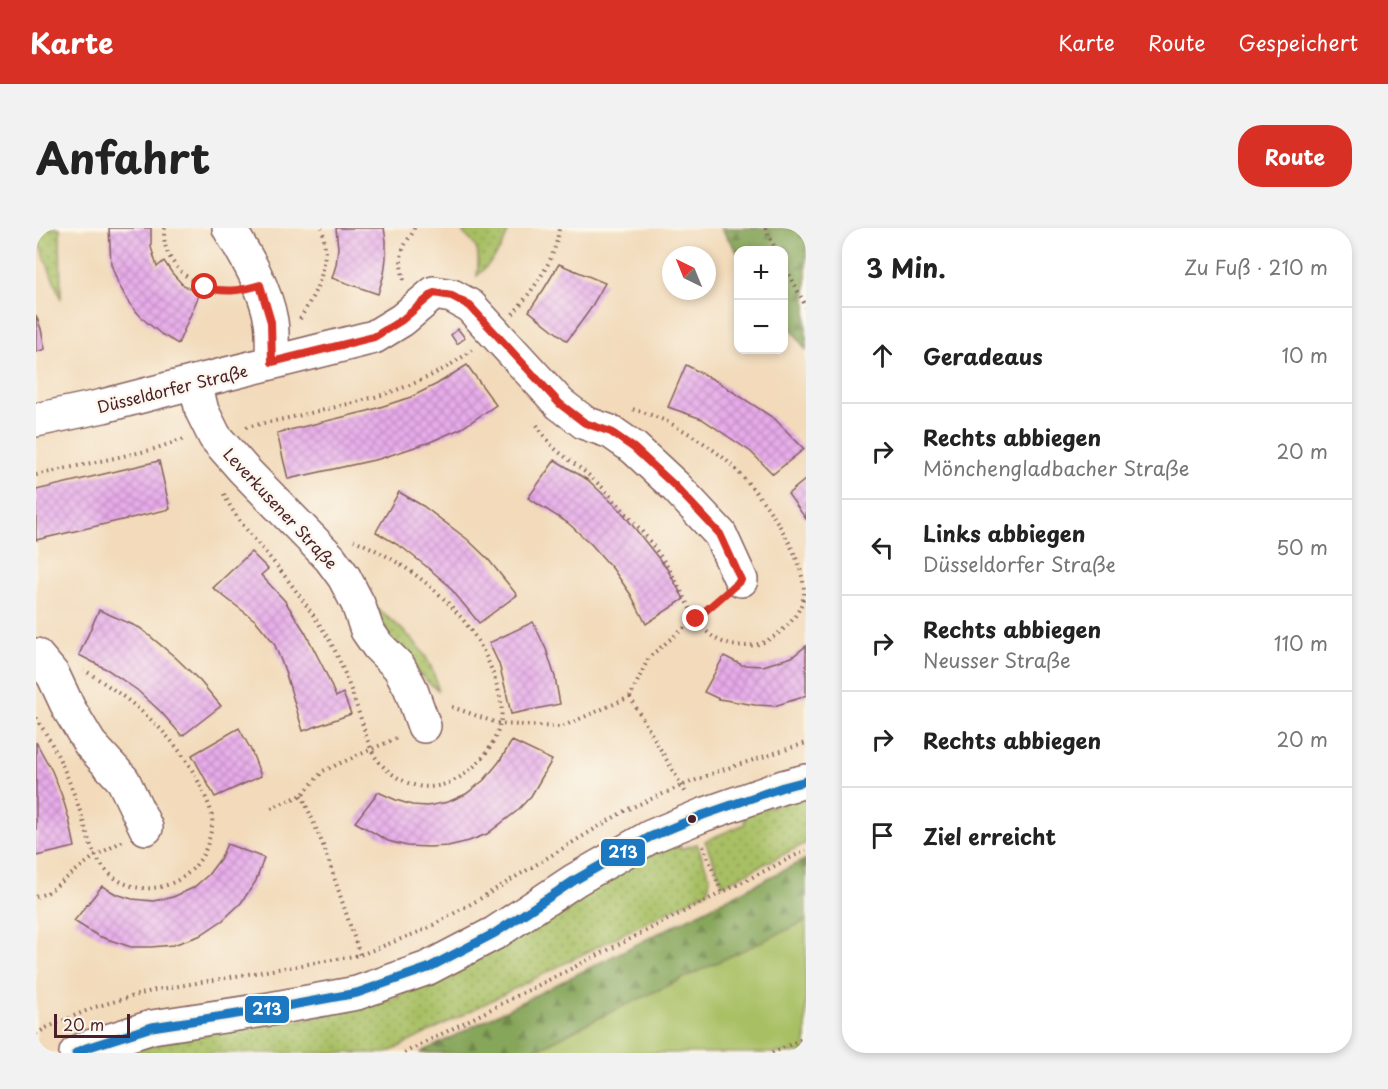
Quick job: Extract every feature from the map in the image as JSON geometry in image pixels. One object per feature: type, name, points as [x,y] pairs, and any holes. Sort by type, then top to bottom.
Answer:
[{"type":"street","points":[[228,228],[242,249],[260,285],[271,322],[272,362]]},
{"type":"street","points":[[419,288],[452,296],[470,306],[560,404],[585,423],[611,432],[634,448],[676,487],[720,534],[741,580]]},
{"type":"street","name":"Düsseldorfer Straße","points":[[36,420],[103,406],[374,337],[402,320],[419,288]]},
{"type":"street","name":"Leverkusener Straße","points":[[195,382],[202,411],[215,437],[330,558],[344,577],[358,604],[367,630],[378,646],[399,667],[410,687],[424,726]]},
{"type":"street","points":[[36,655],[53,675],[69,710],[90,744],[123,780],[146,828]]},
{"type":"street","points":[[76,1053],[152,1027],[357,993],[428,968],[495,933],[575,880],[650,837],[703,829],[783,787],[806,781]]},
{"type":"path","points":[[165,228],[164,234],[169,255],[174,264],[192,281],[218,291],[228,292],[260,285]]},
{"type":"path","points":[[299,322],[314,296],[325,265],[326,250],[322,228]]},
{"type":"path","points":[[414,228],[400,256],[401,270],[419,288]]},
{"type":"path","points":[[36,475],[151,450],[187,438],[209,424],[231,430],[380,397],[435,375],[495,333],[512,315],[539,280],[549,261],[559,228]]},
{"type":"path","points":[[765,228],[774,246]]},
{"type":"path","points":[[788,273],[806,307]]},
{"type":"path","points":[[452,707],[500,724],[561,727],[630,697],[649,657],[741,580]]},
{"type":"path","points":[[630,697],[703,829],[722,893]]},
{"type":"path","points":[[271,808],[302,795],[323,771],[424,726]]},
{"type":"path","points":[[36,1034],[95,1007],[155,990],[360,955],[424,930],[626,810],[719,771],[806,743]]},
{"type":"path","points":[[302,795],[325,850],[360,955]]},
{"type":"path","points":[[36,897],[47,893],[95,856],[146,828]]},
{"type":"path","points":[[404,1053],[806,850]]},
{"type":"path","points":[[775,1052],[806,1037]]},
{"type":"green space","points":[[36,228],[60,228],[61,299],[36,236]]},
{"type":"green space","points":[[466,228],[509,228],[497,255],[477,276],[478,252],[463,233]]},
{"type":"green space","points":[[721,228],[806,228],[806,350],[788,324],[788,246],[734,247]]},
{"type":"green space","points":[[365,599],[417,644],[431,666],[438,690],[405,660]]},
{"type":"green space","points":[[806,795],[806,843],[723,885],[705,841],[745,824],[743,815]]},
{"type":"green space","points":[[676,841],[680,849],[697,844],[710,878],[708,891],[387,1053],[120,1053],[213,1032],[308,1019],[391,999],[470,963],[619,871]]},
{"type":"green space","points":[[806,859],[806,921],[590,1022],[531,1053],[420,1053]]},
{"type":"green space","points":[[806,921],[806,1053],[531,1053],[590,1022]]},
{"type":"building","points":[[109,228],[151,228],[151,247],[157,267],[164,261],[182,284],[199,295],[178,344],[143,319],[129,303],[111,264]]},
{"type":"building","points":[[336,228],[384,228],[386,258],[378,294],[332,278],[338,248]]},
{"type":"building","points":[[559,264],[605,283],[589,311],[567,341],[529,311]]},
{"type":"building","points":[[36,315],[45,349],[36,352]]},
{"type":"building","points":[[458,329],[465,338],[457,344],[451,335]]},
{"type":"building","points":[[467,365],[496,405],[462,428],[430,442],[379,459],[288,479],[277,433],[368,411],[411,397]]},
{"type":"building","points":[[686,365],[718,382],[775,419],[804,449],[773,474],[751,452],[702,419],[668,407]]},
{"type":"building","points":[[555,460],[588,480],[621,511],[667,569],[684,599],[646,624],[631,595],[613,569],[591,544],[568,523],[528,498]]},
{"type":"building","points":[[159,461],[170,509],[36,540],[36,490]]},
{"type":"building","points":[[806,479],[806,519],[788,494]]},
{"type":"building","points":[[399,492],[423,506],[467,539],[488,559],[517,595],[479,623],[447,584],[403,548],[376,532]]},
{"type":"building","points":[[251,552],[268,569],[261,575],[285,601],[305,632],[336,697],[343,693],[351,714],[303,731],[274,643],[256,621],[213,588]]},
{"type":"building","points":[[99,610],[140,628],[200,681],[221,706],[182,736],[137,690],[108,670],[79,655]]},
{"type":"building","points":[[533,622],[546,649],[555,677],[560,704],[511,714],[499,664],[489,643]]},
{"type":"building","points":[[806,646],[806,695],[800,698],[774,706],[755,705],[719,699],[704,692],[724,656],[742,665],[763,666],[792,657]]},
{"type":"building","points":[[239,728],[261,776],[215,797],[192,755]]},
{"type":"building","points":[[512,741],[552,760],[531,796],[517,811],[487,834],[448,846],[407,846],[388,841],[355,822],[378,792],[412,805],[427,806],[448,802],[466,794],[484,780]]},
{"type":"building","points":[[36,742],[52,771],[62,796],[75,847],[36,856]]},
{"type":"building","points":[[227,844],[264,858],[256,881],[241,903],[223,920],[199,936],[173,945],[131,947],[98,936],[74,921],[102,886],[132,899],[153,901],[173,897],[193,888],[208,875],[220,859]]},
{"type":"transit line","name":"213","points":[[76,1053],[152,1027],[357,993],[428,968],[495,933],[575,880],[650,837],[703,815],[806,781]]},
{"type":"route","points":[[205,287],[228,292],[260,285],[271,322],[272,362],[374,337],[402,320],[434,293],[452,296],[470,306],[560,404],[585,423],[611,432],[634,448],[676,487],[720,534],[741,580],[696,619]]}]
